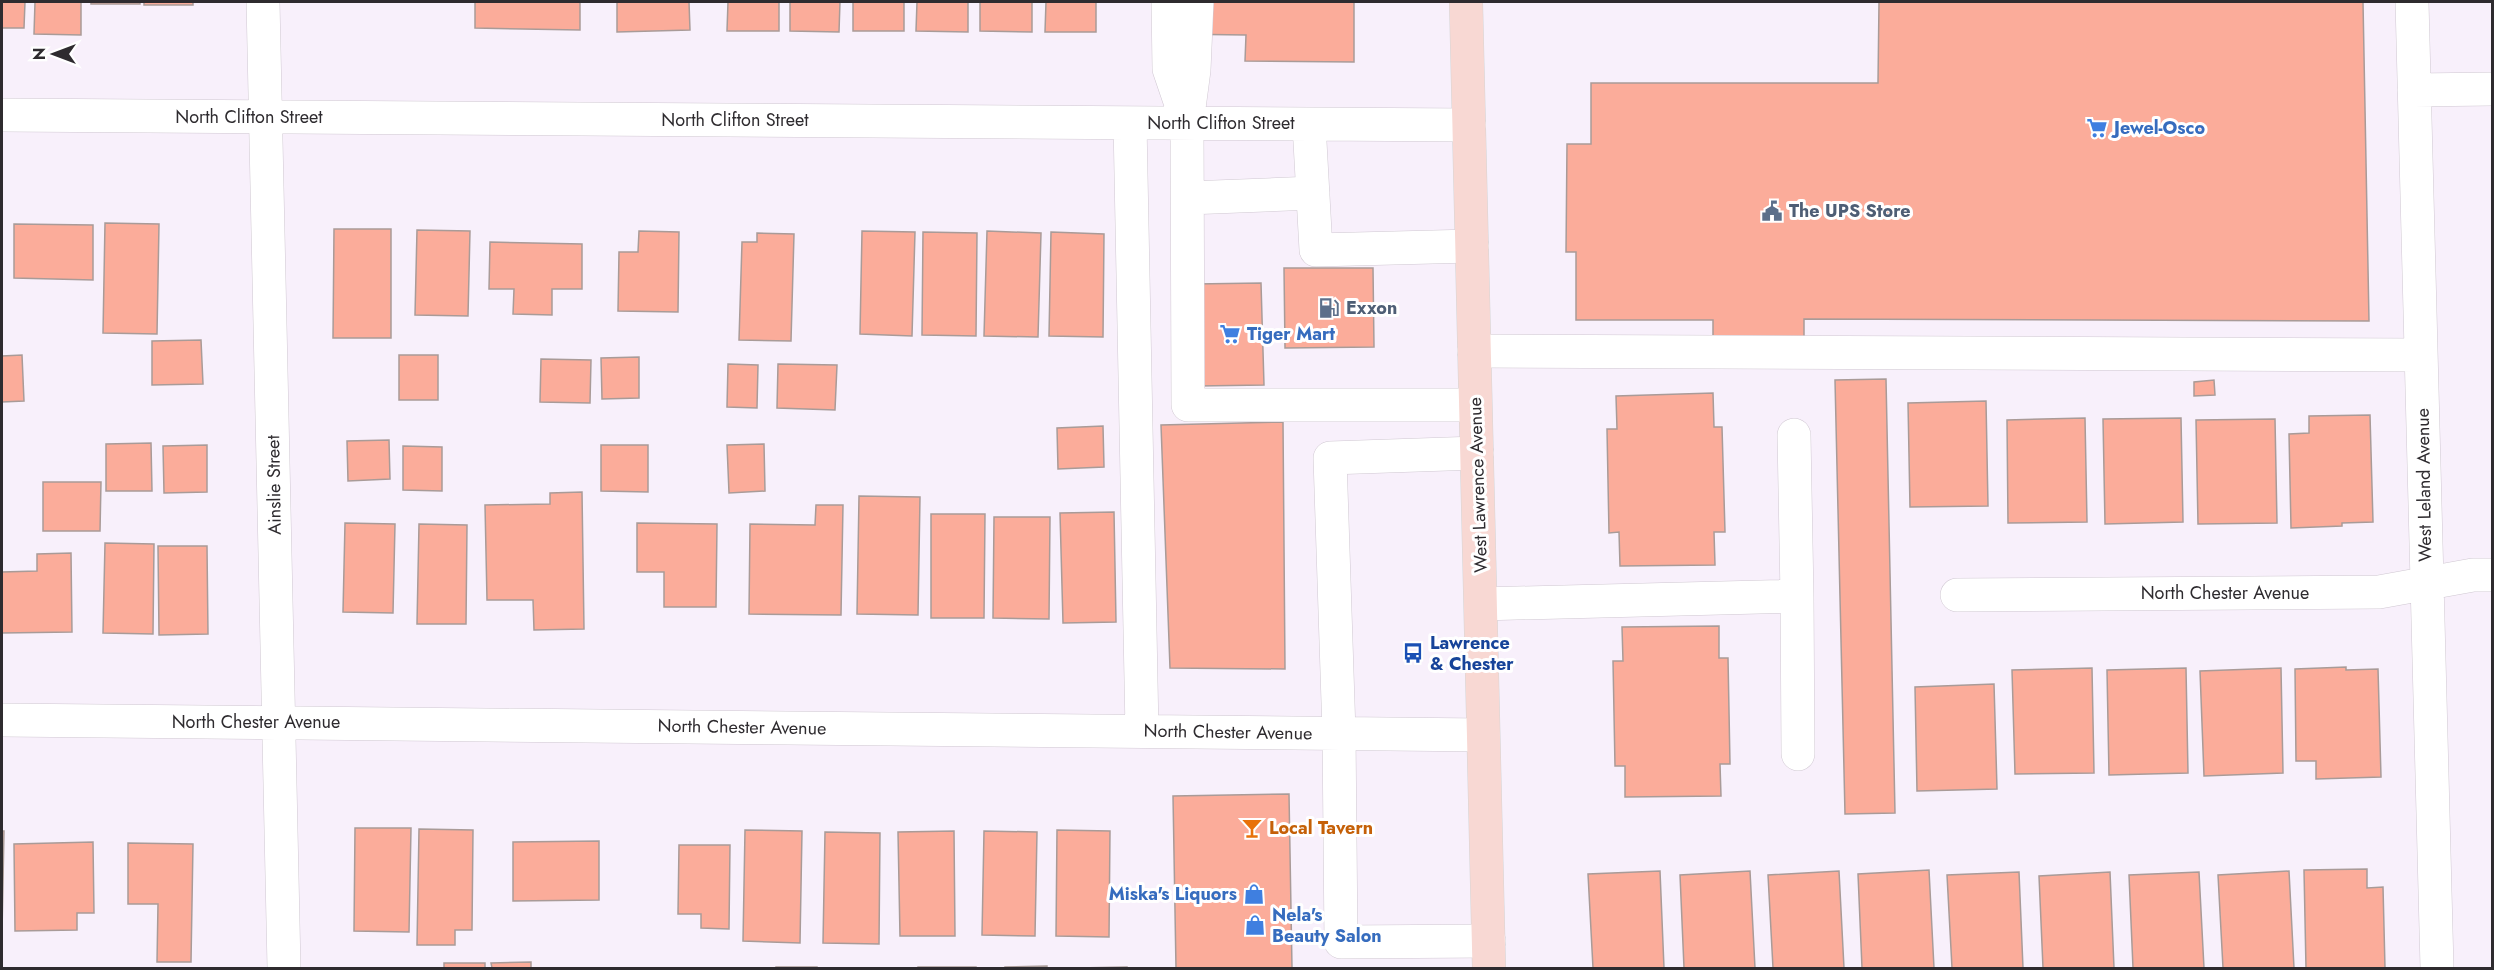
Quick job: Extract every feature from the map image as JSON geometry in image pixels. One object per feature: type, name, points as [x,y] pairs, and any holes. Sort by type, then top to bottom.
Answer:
[{"type":"main road","name":"West Lawrence Avenue","points":[[1466,2],[1489,955]]},
{"type":"street","name":"Ainslie Street","points":[[263,2],[284,969]]},
{"type":"street","points":[[1168,2],[1169,69],[1187,123]]},
{"type":"street","points":[[1197,2],[1194,70],[1187,123],[1188,405],[1476,405]]},
{"type":"street","points":[[1187,123],[1216,70],[1219,2]]},
{"type":"street","name":"West Leland Avenue","points":[[2412,2],[2437,969]]},
{"type":"street","points":[[2414,90],[2493,89]]},
{"type":"street","name":"North Clifton Street","points":[[2,115],[1469,125]]},
{"type":"street","points":[[1130,123],[1142,731]]},
{"type":"street","points":[[1309,124],[1316,250],[1472,246]]},
{"type":"street","points":[[1188,198],[1313,193]]},
{"type":"street","points":[[1474,351],[2420,355]]},
{"type":"street","points":[[1794,435],[1798,754]]},
{"type":"street","points":[[1477,453],[1330,458],[1339,733],[1341,942],[1489,955]]},
{"type":"street","name":"North Chester Avenue","points":[[1957,595],[2379,592],[2473,575],[2493,575]]},
{"type":"street","points":[[1481,604],[1797,596]]},
{"type":"street","name":"North Chester Avenue","points":[[2,720],[1484,735]]},
{"type":"building","points":[[2,2],[25,2],[24,28],[2,28]]},
{"type":"building","points":[[35,2],[81,2],[81,35],[34,34]]},
{"type":"building","points":[[91,2],[140,2],[140,4],[91,4]]},
{"type":"building","points":[[144,2],[193,2],[193,5],[144,5]]},
{"type":"building","points":[[475,2],[580,2],[580,30],[475,28]]},
{"type":"building","points":[[617,2],[689,2],[690,30],[617,32]]},
{"type":"building","points":[[728,2],[779,2],[779,31],[727,31]]},
{"type":"building","points":[[790,2],[840,2],[839,32],[790,31]]},
{"type":"building","points":[[853,2],[904,2],[904,31],[853,31]]},
{"type":"building","points":[[917,2],[968,2],[968,32],[916,31]]},
{"type":"building","points":[[980,2],[1032,2],[1032,32],[980,31]]},
{"type":"building","points":[[1046,2],[1096,2],[1096,32],[1045,32]]},
{"type":"building","points":[[1172,2],[1354,2],[1354,62],[1245,61],[1246,35],[1172,34]]},
{"type":"building","points":[[1879,2],[2363,2],[2369,321],[1804,319],[1804,340],[1713,340],[1713,320],[1576,320],[1576,252],[1566,252],[1567,144],[1591,144],[1591,83],[1878,83]]},
{"type":"building","points":[[105,223],[159,224],[157,334],[103,333]]},
{"type":"building","points":[[14,224],[93,225],[93,280],[14,278]]},
{"type":"building","points":[[334,229],[391,229],[391,338],[333,338]]},
{"type":"building","points":[[417,230],[470,231],[468,316],[415,315]]},
{"type":"building","points":[[639,231],[679,232],[678,312],[618,311],[619,252],[638,252]]},
{"type":"building","points":[[862,231],[915,232],[912,336],[860,334]]},
{"type":"building","points":[[987,231],[1041,233],[1038,337],[984,336]]},
{"type":"building","points":[[923,232],[977,233],[976,336],[922,335]]},
{"type":"building","points":[[1051,232],[1104,234],[1103,337],[1049,336]]},
{"type":"building","points":[[757,233],[794,234],[791,341],[739,340],[742,242],[757,242]]},
{"type":"building","points":[[490,242],[582,244],[582,289],[552,289],[552,315],[513,314],[514,289],[489,289]]},
{"type":"building","name":"Exxon","points":[[1284,268],[1373,268],[1374,347],[1285,348]]},
{"type":"building","name":"Tiger Mart","points":[[1261,283],[1264,385],[1198,386],[1195,284]]},
{"type":"building","points":[[201,340],[203,384],[152,385],[152,341]]},
{"type":"building","points":[[22,355],[24,401],[2,402],[2,356]]},
{"type":"building","points":[[399,355],[438,355],[438,400],[399,400]]},
{"type":"building","points":[[639,357],[639,398],[602,399],[601,358]]},
{"type":"building","points":[[541,359],[591,360],[590,403],[540,402]]},
{"type":"building","points":[[728,364],[758,365],[757,408],[727,407]]},
{"type":"building","points":[[778,364],[837,365],[835,410],[777,408]]},
{"type":"building","points":[[1886,379],[1895,813],[1845,814],[1835,380]]},
{"type":"building","points":[[2214,380],[2215,395],[2194,396],[2194,382]]},
{"type":"building","points":[[1713,393],[1714,427],[1722,427],[1725,532],[1714,532],[1715,565],[1620,566],[1619,532],[1609,533],[1607,429],[1617,429],[1616,396]]},
{"type":"building","points":[[1986,401],[1988,506],[1910,507],[1908,403]]},
{"type":"building","points":[[2370,415],[2373,522],[2291,528],[2289,434],[2309,433],[2309,416]]},
{"type":"building","points":[[2085,418],[2087,522],[2008,523],[2007,420]]},
{"type":"building","points":[[2181,418],[2183,522],[2105,524],[2103,419]]},
{"type":"building","points":[[2275,419],[2277,523],[2198,524],[2196,420]]},
{"type":"building","points":[[1283,422],[1285,669],[1170,668],[1161,425]]},
{"type":"building","points":[[1103,426],[1104,467],[1058,469],[1057,428]]},
{"type":"building","points":[[389,440],[390,479],[348,481],[347,441]]},
{"type":"building","points":[[151,443],[152,491],[106,491],[106,444]]},
{"type":"building","points":[[764,444],[765,491],[729,493],[727,445]]},
{"type":"building","points":[[207,445],[207,492],[164,493],[163,446]]},
{"type":"building","points":[[601,445],[648,445],[648,492],[601,491]]},
{"type":"building","points":[[403,446],[442,447],[442,491],[403,490]]},
{"type":"building","points":[[43,482],[101,482],[100,531],[43,531]]},
{"type":"building","points":[[582,492],[584,629],[534,630],[533,600],[487,600],[485,505],[550,504],[550,493]]},
{"type":"building","points":[[859,496],[920,497],[918,615],[857,614]]},
{"type":"building","points":[[816,505],[843,505],[841,615],[749,614],[750,524],[815,525]]},
{"type":"building","points":[[1114,512],[1116,622],[1063,623],[1060,513]]},
{"type":"building","points":[[931,514],[985,514],[984,618],[931,618]]},
{"type":"building","points":[[994,517],[1050,517],[1049,619],[993,618]]},
{"type":"building","points":[[345,523],[395,524],[393,613],[343,612]]},
{"type":"building","points":[[637,523],[717,524],[716,607],[664,607],[664,572],[637,572]]},
{"type":"building","points":[[419,524],[467,525],[466,624],[417,624]]},
{"type":"building","points":[[105,543],[154,544],[153,634],[103,633]]},
{"type":"building","points":[[158,546],[207,546],[208,634],[159,635]]},
{"type":"building","points":[[71,553],[72,632],[2,633],[2,572],[37,571],[37,554]]},
{"type":"building","points":[[1719,626],[1719,658],[1728,658],[1730,764],[1720,764],[1721,796],[1625,797],[1625,766],[1615,766],[1613,661],[1623,661],[1622,627]]},
{"type":"building","points":[[2346,667],[2346,670],[2378,669],[2381,777],[2316,779],[2316,761],[2296,761],[2295,669]]},
{"type":"building","points":[[2092,668],[2094,773],[2015,774],[2012,670]]},
{"type":"building","points":[[2186,668],[2188,773],[2109,775],[2107,670]]},
{"type":"building","points":[[2281,668],[2283,773],[2204,776],[2200,671]]},
{"type":"building","points":[[1994,684],[1997,789],[1917,791],[1915,687]]},
{"type":"building","points":[[1289,794],[1292,968],[1176,968],[1173,796]]},
{"type":"building","points":[[355,828],[411,828],[409,932],[354,931]]},
{"type":"building","points":[[419,829],[473,830],[472,930],[455,930],[455,945],[417,945]]},
{"type":"building","points":[[745,830],[802,831],[800,943],[743,941]]},
{"type":"building","points":[[1057,830],[1110,831],[1109,937],[1056,936]]},
{"type":"building","points":[[2,831],[4,831],[2,933]]},
{"type":"building","points":[[954,831],[955,936],[900,936],[898,832]]},
{"type":"building","points":[[984,831],[1037,832],[1035,936],[982,935]]},
{"type":"building","points":[[825,832],[880,833],[879,944],[823,943]]},
{"type":"building","points":[[599,841],[599,900],[513,901],[513,842]]},
{"type":"building","points":[[93,842],[94,913],[77,913],[77,930],[15,931],[14,844]]},
{"type":"building","points":[[128,843],[193,844],[191,962],[157,962],[158,904],[128,904]]},
{"type":"building","points":[[679,845],[730,845],[729,929],[701,928],[701,914],[678,914]]},
{"type":"building","points":[[2367,869],[2367,888],[2383,887],[2385,968],[2306,968],[2304,870]]},
{"type":"building","points":[[1929,870],[1934,968],[1862,968],[1858,874]]},
{"type":"building","points":[[1660,871],[1664,968],[1593,968],[1588,874]]},
{"type":"building","points":[[1750,871],[1755,968],[1684,968],[1680,875]]},
{"type":"building","points":[[1839,871],[1844,968],[1773,968],[1768,875]]},
{"type":"building","points":[[2289,871],[2294,968],[2223,968],[2218,875]]},
{"type":"building","points":[[2019,872],[2023,968],[1952,968],[1947,875]]},
{"type":"building","points":[[2110,872],[2114,968],[2043,968],[2039,876]]},
{"type":"building","points":[[2199,872],[2204,968],[2133,968],[2129,875]]},
{"type":"building","points":[[531,962],[531,968],[492,968],[491,963]]},
{"type":"building","points":[[444,963],[485,963],[485,968],[444,968]]},
{"type":"building","points":[[1047,966],[1047,968],[1005,968],[1005,967]]},
{"type":"building","points":[[817,967],[817,968],[776,968]]},
{"type":"building","points":[[976,967],[976,968],[918,968]]},
{"type":"building","points":[[1127,967],[1127,968],[1077,968]]},
{"type":"place","name":"Jewel-Osco","points":[[2097,128]]},
{"type":"place","name":"The UPS Store","points":[[1772,211]]},
{"type":"place","name":"Exxon","points":[[1329,308]]},
{"type":"place","name":"Tiger Mart","points":[[1230,334]]},
{"type":"place","name":"Lawrence & Chester","points":[[1413,653]]},
{"type":"place","name":"Local Tavern","points":[[1252,828]]},
{"type":"place","name":"Miska's Liquors","points":[[1254,894]]},
{"type":"place","name":"Nela's Beauty Salon","points":[[1255,925]]}]
